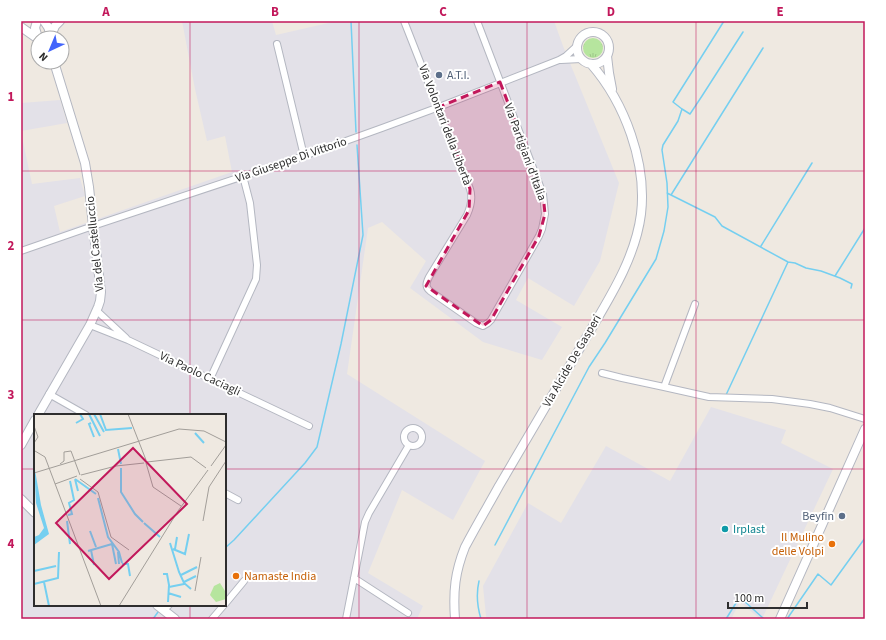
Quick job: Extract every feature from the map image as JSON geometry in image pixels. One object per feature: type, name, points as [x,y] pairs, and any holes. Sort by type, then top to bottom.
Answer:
[{"type":"street","points":[[44,21],[49,30]]},
{"type":"street","points":[[54,30],[55,26],[60,21]]},
{"type":"street","name":"Via Volontari della Libertà","points":[[404,21],[439,107],[472,196],[466,215],[427,280],[426,286],[430,291]]},
{"type":"street","name":"Via Partigiani d'Italia","points":[[430,291],[479,325],[486,325],[491,320],[540,236],[545,214],[543,194],[477,21]]},
{"type":"street","points":[[21,28],[30,34]]},
{"type":"street","points":[[586,34],[600,34],[609,45],[607,56],[599,63],[591,64],[585,62],[581,59],[578,53],[579,41],[586,34]]},
{"type":"street","points":[[277,44],[304,156]]},
{"type":"street","name":"Via Giuseppe Di Vittorio","points":[[21,251],[304,156],[439,107],[559,60],[578,45]]},
{"type":"street","name":"Via Alcide De Gasperi","points":[[455,619],[454,590],[465,547],[612,292],[628,261],[635,241],[641,215],[641,174],[633,139],[614,95],[607,56]]},
{"type":"street","name":"Via Giuseppe Di Vittorio","points":[[559,60],[581,59]]},
{"type":"street","name":"Via Alcide De Gasperi","points":[[591,64],[614,95]]},
{"type":"street","name":"Via del Castelluccio","points":[[39,414],[90,325],[97,311],[101,292],[85,163],[56,70]]},
{"type":"street","points":[[210,379],[256,279],[257,265],[250,203],[243,176]]},
{"type":"street","points":[[664,387],[695,304]]},
{"type":"street","points":[[97,311],[128,340]]},
{"type":"street","name":"Via Paolo Caciagli","points":[[90,325],[128,340],[309,426]]},
{"type":"street","points":[[602,373],[710,397],[772,399],[810,404],[830,408],[865,419]]},
{"type":"street","points":[[49,394],[84,414]]},
{"type":"street","points":[[21,445],[34,422]]},
{"type":"street","points":[[780,619],[865,429]]},
{"type":"street","points":[[346,619],[366,518],[409,445]]},
{"type":"street","points":[[226,494],[238,500]]},
{"type":"street","points":[[21,499],[34,511]]},
{"type":"street","points":[[21,505],[34,511]]},
{"type":"street","points":[[354,578],[408,613]]},
{"type":"street","points":[[226,602],[244,581]]},
{"type":"street","points":[[212,619],[222,606]]},
{"type":"street","points":[[167,608],[176,619]]},
{"type":"highlighted area","points":[[500,82],[543,194],[545,214],[539,236],[491,320],[483,326],[426,286],[469,210],[470,189],[439,107]]},
{"type":"shaded area","points":[[182,21],[272,21],[276,35],[337,21],[554,21],[619,183],[600,261],[574,306],[528,278],[516,300],[562,327],[542,360],[483,342],[410,288],[426,261],[382,222],[368,228],[347,374],[485,461],[453,520],[402,490],[368,573],[423,606],[417,619],[21,619],[21,132],[32,184],[80,178],[85,196],[54,206],[60,232],[232,172],[225,136],[207,141]]},
{"type":"shaded area","points":[[60,100],[67,123],[21,131],[21,103]]},
{"type":"shaded area","points":[[711,407],[786,430],[781,443],[833,469],[762,619],[760,619],[740,602],[731,619],[487,619],[483,586],[528,503],[561,523],[606,446],[670,481]]},
{"type":"green space","points":[[593,38],[600,41],[603,48],[600,55],[593,58],[586,55],[583,48],[586,41]]},
{"type":"waterway","points":[[351,21],[356,132]]},
{"type":"waterway","points":[[724,21],[673,102],[690,114],[743,32]]},
{"type":"waterway","points":[[671,195],[763,48]]},
{"type":"waterway","points":[[495,545],[589,367],[656,259],[664,231],[668,207],[667,183],[662,150],[663,145],[678,121],[682,109]]},
{"type":"waterway","points":[[226,547],[305,463],[317,447],[341,344],[363,235],[357,145]]},
{"type":"waterway","points":[[761,246],[812,163]]},
{"type":"waterway","points":[[667,193],[715,217],[722,226],[788,262],[840,278],[852,284],[851,288]]},
{"type":"waterway","points":[[835,276],[865,228]]},
{"type":"waterway","points":[[726,395],[788,262]]},
{"type":"waterway","points":[[787,619],[818,574],[831,585],[865,538]]},
{"type":"waterway","points":[[479,581],[477,600],[481,619]]},
{"type":"waterway","points":[[726,619],[736,603],[741,600],[743,600],[764,619]]},
{"type":"waterway","points":[[153,619],[158,612]]},
{"type":"place","name":"A.T.I.","points":[[439,75]]},
{"type":"place","name":"Beyfin","points":[[842,516]]},
{"type":"place","name":"Irplast","points":[[725,529]]},
{"type":"place","name":"Il Mulino delle Volpi","points":[[832,544]]},
{"type":"place","name":"Namaste India","points":[[236,576]]}]
